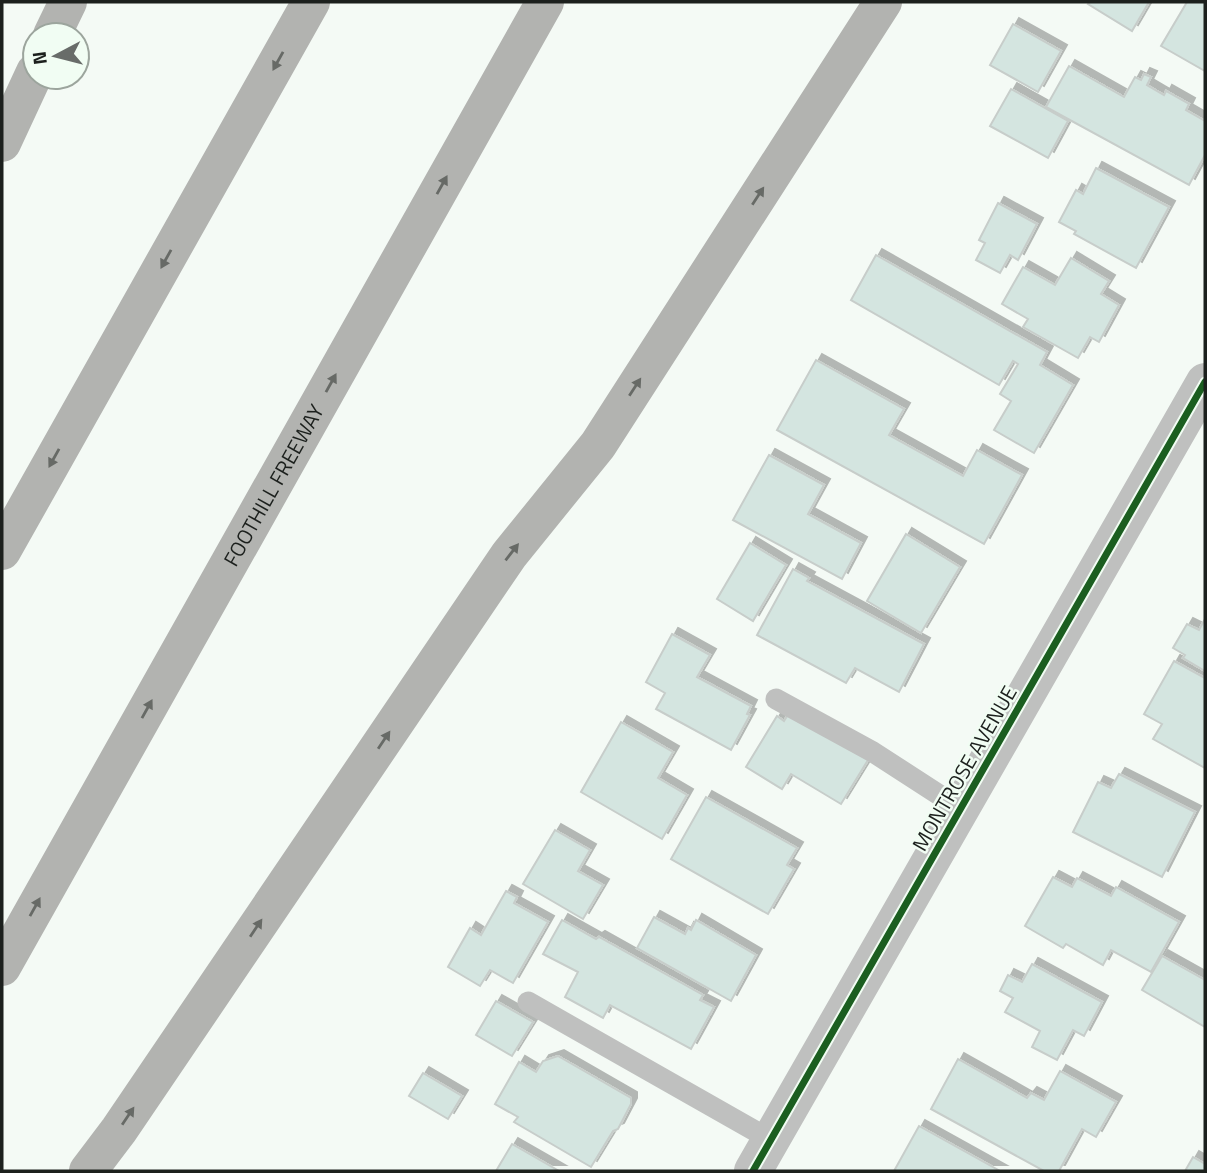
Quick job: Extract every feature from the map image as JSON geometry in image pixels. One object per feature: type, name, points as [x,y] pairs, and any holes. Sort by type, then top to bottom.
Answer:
[{"type":"highway","points":[[59,21],[68,2]]},
{"type":"highway","points":[[2,551],[311,2]]},
{"type":"highway","name":"FOOTHILL FREEWAY","points":[[2,967],[545,2]]},
{"type":"highway","points":[[88,1171],[119,1130],[509,555],[598,445],[883,2]]},
{"type":"highway","points":[[2,144],[26,91]]},
{"type":"street","name":"MONTROSE AVENUE","points":[[762,1156],[1205,382]]},
{"type":"lane","points":[[776,699],[873,752],[961,809]]},
{"type":"lane","points":[[528,1002],[762,1156]]},
{"type":"building","points":[[1149,2],[1132,31],[1088,4]]},
{"type":"building","points":[[1187,2],[1205,2],[1205,71],[1161,46]]},
{"type":"building","points":[[1013,24],[1061,51],[1038,92],[990,65]]},
{"type":"building","points":[[1069,66],[1124,97],[1135,77],[1141,80],[1144,74],[1151,77],[1147,85],[1164,95],[1166,91],[1189,104],[1186,110],[1205,121],[1205,155],[1189,185],[1046,107]]},
{"type":"building","points":[[1011,89],[1068,121],[1048,158],[990,126]]},
{"type":"building","points":[[1096,168],[1169,207],[1136,268],[1074,234],[1076,231],[1059,222],[1076,190],[1083,194]]},
{"type":"building","points":[[998,203],[1037,224],[1018,260],[1010,255],[1000,273],[976,260],[985,243],[979,240]]},
{"type":"building","points":[[876,255],[1047,352],[1040,365],[1073,385],[1034,453],[994,430],[1011,401],[1000,394],[1018,364],[1013,361],[999,385],[851,300]]},
{"type":"building","points":[[1071,258],[1109,281],[1101,294],[1119,305],[1099,342],[1090,337],[1078,358],[1023,327],[1028,319],[1002,304],[1023,267],[1055,285]]},
{"type":"building","points":[[816,360],[904,409],[889,435],[963,476],[977,450],[1022,475],[984,544],[777,430]]},
{"type":"building","points":[[769,455],[824,485],[808,514],[861,543],[842,579],[733,520]]},
{"type":"building","points":[[906,534],[960,567],[921,633],[867,601]]},
{"type":"building","points":[[750,543],[786,565],[753,621],[717,599]]},
{"type":"building","points":[[793,569],[809,578],[807,581],[924,644],[899,692],[855,668],[846,683],[757,635]]},
{"type":"building","points":[[1205,619],[1205,671],[1183,658],[1185,655],[1173,648],[1187,624],[1199,630]]},
{"type":"building","points":[[672,634],[710,655],[697,677],[751,706],[747,714],[750,715],[731,750],[656,709],[665,693],[646,682]]},
{"type":"building","points":[[1174,661],[1205,678],[1205,768],[1153,739],[1162,724],[1144,714]]},
{"type":"building","points":[[789,713],[868,760],[841,804],[791,774],[782,789],[746,767],[777,716],[784,721]]},
{"type":"building","points":[[621,722],[673,752],[658,778],[687,795],[662,839],[581,792]]},
{"type":"building","points":[[1119,774],[1195,812],[1162,877],[1073,832],[1098,782],[1111,788]]},
{"type":"building","points":[[706,797],[797,848],[787,865],[794,869],[768,914],[671,859]]},
{"type":"building","points":[[555,830],[590,850],[578,871],[603,885],[583,919],[523,884]]},
{"type":"building","points":[[1053,877],[1072,887],[1077,878],[1111,896],[1116,887],[1179,922],[1151,972],[1111,950],[1103,965],[1066,944],[1063,948],[1025,926]]},
{"type":"building","points":[[506,891],[517,897],[514,903],[548,922],[513,983],[490,970],[480,986],[448,967],[470,928],[481,935]]},
{"type":"building","points":[[654,917],[685,934],[688,928],[691,930],[696,920],[756,955],[731,1001],[637,948]]},
{"type":"building","points":[[562,920],[596,939],[599,937],[703,995],[700,1000],[714,1007],[691,1049],[610,1005],[603,1018],[565,997],[578,972],[543,954]]},
{"type":"building","points":[[1162,956],[1205,980],[1205,1027],[1142,990]]},
{"type":"building","points":[[1032,964],[1102,1002],[1084,1036],[1073,1030],[1057,1060],[1032,1047],[1040,1031],[1005,1012],[1013,998],[1000,991],[1008,975],[1022,982]]},
{"type":"building","points":[[496,1001],[533,1022],[512,1056],[476,1035]]},
{"type":"building","points":[[558,1056],[631,1098],[631,1104],[618,1129],[613,1131],[591,1167],[514,1122],[518,1117],[495,1104],[519,1062],[536,1072],[543,1061]]},
{"type":"building","points":[[958,1059],[1027,1098],[1031,1093],[1044,1100],[1060,1071],[1116,1102],[1096,1137],[1082,1129],[1059,1171],[1044,1171],[931,1109]]},
{"type":"building","points":[[423,1073],[462,1096],[448,1119],[409,1096]]},
{"type":"building","points":[[919,1126],[1000,1171],[894,1171]]},
{"type":"building","points":[[512,1144],[559,1171],[496,1171]]},
{"type":"building","points":[[1193,1157],[1205,1164],[1205,1171],[1185,1171]]},
{"type":"cycle path","points":[[753,1171],[1205,382]]}]
